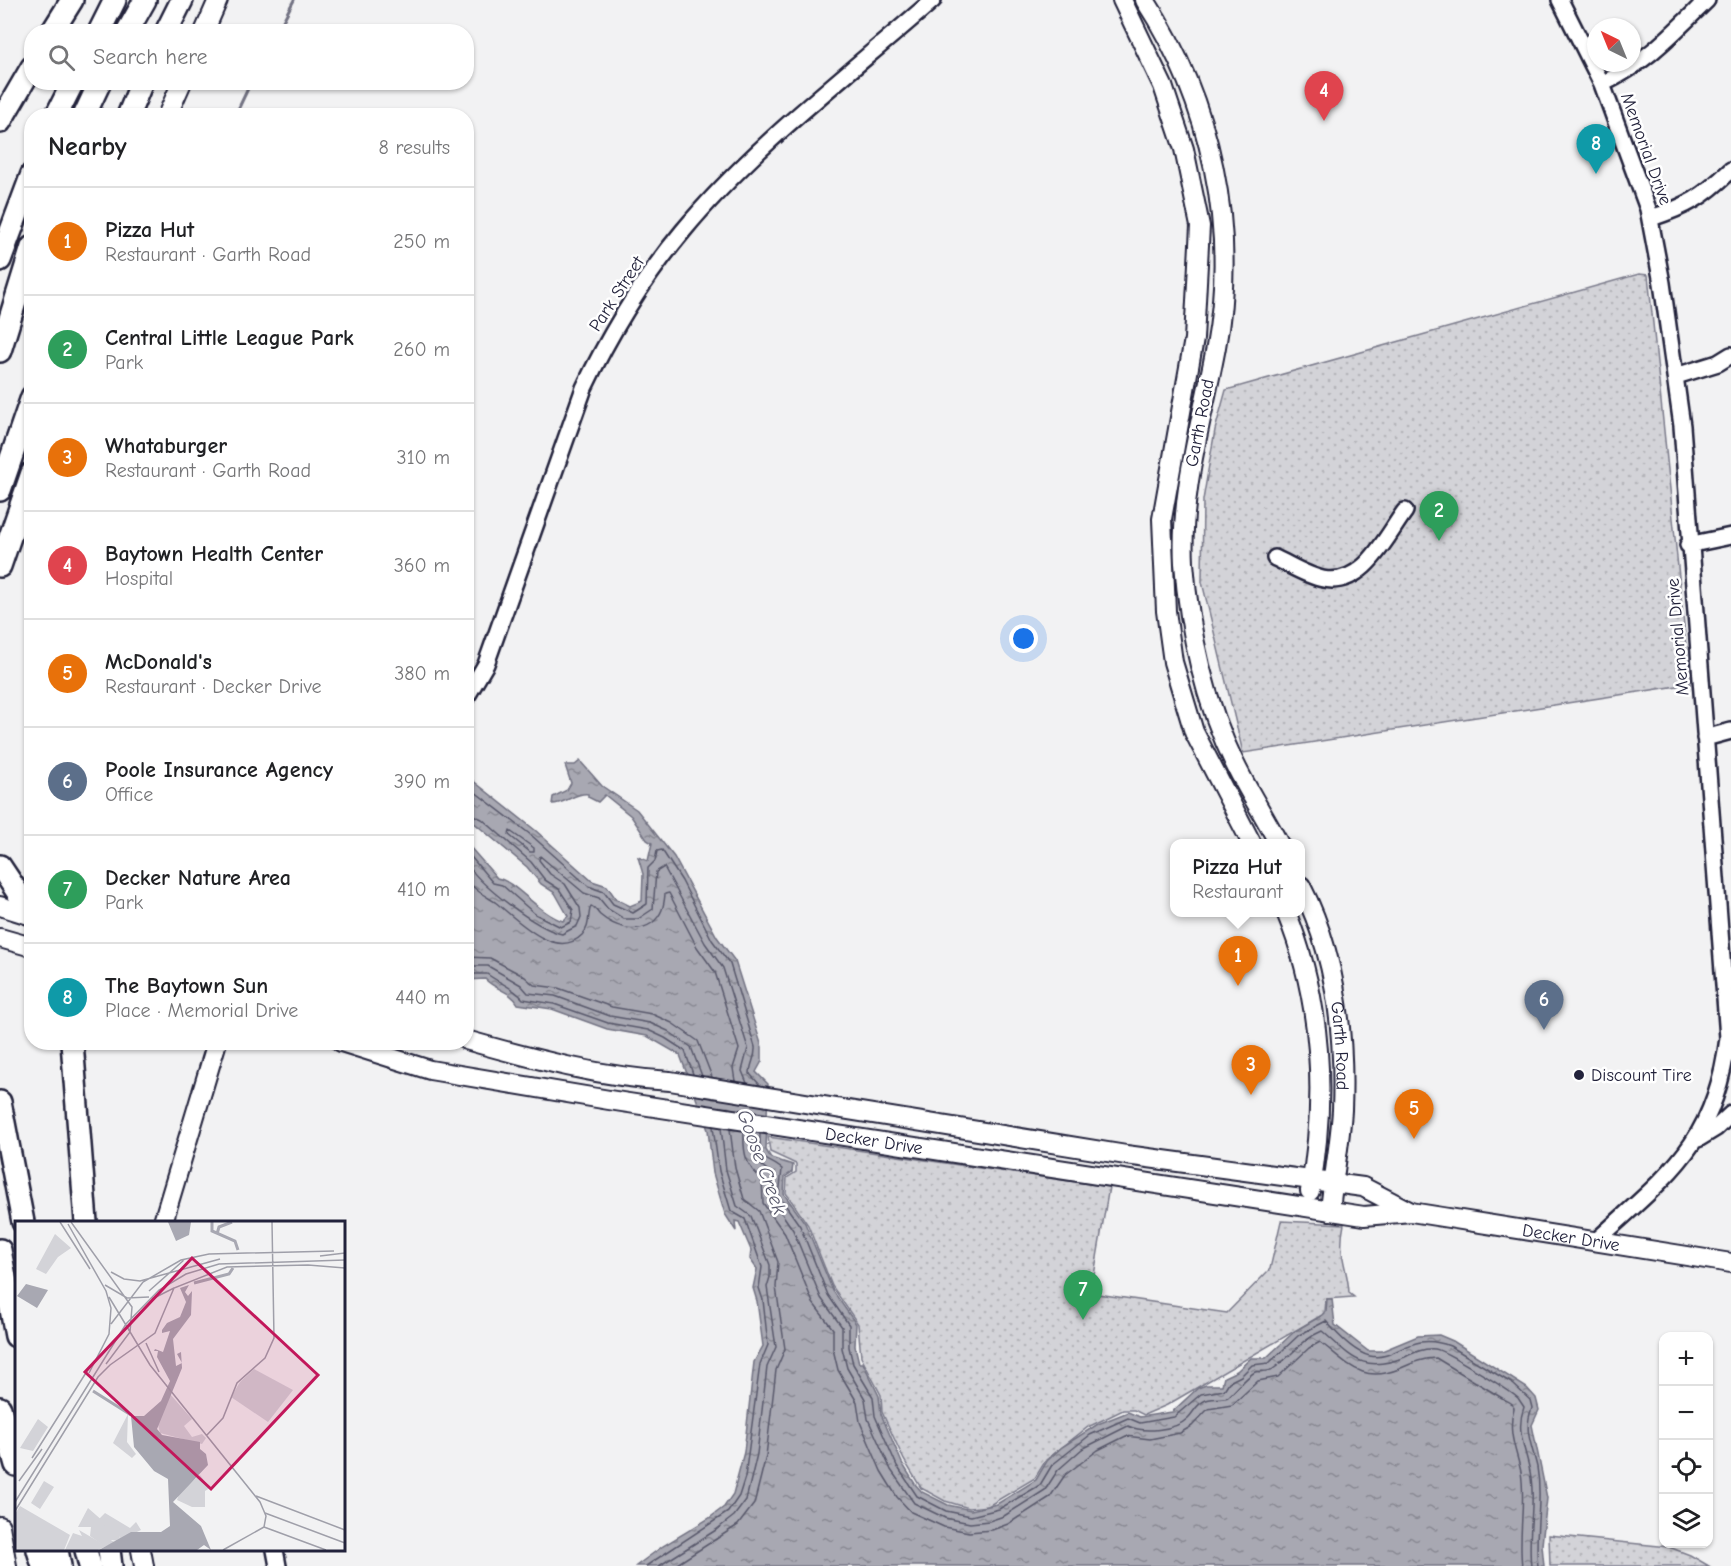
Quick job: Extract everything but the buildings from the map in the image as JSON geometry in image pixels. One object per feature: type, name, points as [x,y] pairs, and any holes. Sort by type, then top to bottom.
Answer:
[{"type":"highway","points":[[57,24],[72,0]]},
{"type":"highway","points":[[103,24],[115,0]]},
{"type":"highway","points":[[132,24],[145,0]]},
{"type":"highway","points":[[170,24],[182,0]]},
{"type":"highway","points":[[0,122],[24,81]]},
{"type":"highway","points":[[60,108],[69,90]]},
{"type":"highway","points":[[88,108],[96,90]]},
{"type":"highway","points":[[131,108],[139,90]]},
{"type":"highway","points":[[0,260],[24,196]]},
{"type":"highway","points":[[2,343],[24,273]]},
{"type":"highway","points":[[0,490],[24,420]]},
{"type":"highway","points":[[0,566],[24,496]]},
{"type":"highway","points":[[0,866],[24,903]]},
{"type":"highway","points":[[73,1050],[86,1217]]},
{"type":"highway","points":[[0,1102],[23,1221]]},
{"type":"highway","points":[[0,1251],[15,1331]]},
{"type":"highway","points":[[0,1408],[15,1461]]},
{"type":"highway","points":[[38,1551],[43,1566]]},
{"type":"highway","points":[[57,1551],[60,1566]]},
{"type":"highway","points":[[87,1551],[90,1566]]},
{"type":"highway","points":[[109,1551],[111,1566]]},
{"type":"main road","points":[[208,24],[218,0]]},
{"type":"main road","name":"Garth Road","points":[[1122,0],[1163,86],[1184,149],[1200,225],[1194,339],[1168,482],[1163,529],[1166,611],[1172,651],[1183,700],[1194,732],[1250,839]]},
{"type":"main road","name":"Garth Road","points":[[1145,0],[1161,25],[1185,78],[1207,139],[1222,217],[1225,266],[1223,304],[1188,487],[1184,561],[1197,648],[1218,724],[1235,764],[1277,839]]},
{"type":"main road","points":[[1163,86],[1185,78]]},
{"type":"main road","points":[[171,108],[178,90]]},
{"type":"main road","points":[[1200,225],[1222,217]]},
{"type":"main road","points":[[1168,482],[1188,487]]},
{"type":"main road","points":[[1172,651],[1197,648]]},
{"type":"main road","points":[[1215,775],[1235,764]]},
{"type":"main road","name":"Garth Road","points":[[1305,897],[1317,921],[1337,1004],[1341,1031],[1342,1111],[1330,1211]]},
{"type":"main road","points":[[0,906],[24,913]]},
{"type":"main road","name":"Garth Road","points":[[1288,917],[1305,968],[1314,1004],[1319,1104],[1306,1208]]},
{"type":"main road","points":[[0,938],[24,945]]},
{"type":"main road","points":[[474,1032],[549,1063]]},
{"type":"main road","name":"Decker Drive","points":[[474,1042],[549,1063],[642,1080],[670,1081],[1126,1155],[1362,1187],[1411,1212]]},
{"type":"main road","points":[[163,1221],[215,1050]]},
{"type":"main road","name":"Decker Drive","points":[[366,1050],[430,1070],[609,1100],[666,1107],[1306,1208],[1364,1216],[1411,1212],[1731,1263]]},
{"type":"main road","points":[[0,1526],[8,1566]]},
{"type":"main road","points":[[141,1551],[144,1566]]},
{"type":"street","name":"Park Street","points":[[474,684],[486,664],[585,388],[599,357],[653,272],[683,232],[730,181],[772,141],[933,0]]},
{"type":"street","name":"Memorial Drive","points":[[1560,0],[1602,84],[1651,218],[1676,376],[1688,545],[1726,926],[1728,1070],[1696,1141],[1668,1174],[1595,1242]]},
{"type":"street","points":[[1602,84],[1631,70],[1651,55],[1707,0]]},
{"type":"street","points":[[1651,218],[1683,208],[1699,199],[1731,170]]},
{"type":"street","points":[[1676,376],[1718,363],[1731,355]]},
{"type":"street","points":[[1275,558],[1320,579],[1348,577],[1367,564],[1405,511]]},
{"type":"street","points":[[1688,545],[1731,536]]},
{"type":"street","points":[[1706,738],[1731,731]]},
{"type":"street","points":[[1314,1004],[1337,1004]]},
{"type":"street","points":[[1696,1141],[1716,1128],[1731,1113]]},
{"type":"street","points":[[274,1551],[278,1566]]},
{"type":"shaded area","points":[[1639,274],[1648,275],[1690,684],[1243,753],[1202,582],[1203,500],[1215,430],[1226,390]]},
{"type":"shaded area","points":[[768,1137],[1109,1187],[1091,1293],[1227,1313],[1270,1269],[1281,1221],[1344,1224],[1342,1253],[1349,1293],[1354,1297],[1326,1299],[1325,1311],[1322,1315],[1167,1405],[1144,1415],[1134,1410],[1123,1410],[1088,1427],[1046,1460],[1035,1478],[988,1506],[969,1508],[945,1501],[921,1488],[904,1460],[882,1412],[881,1395],[861,1357],[858,1324],[832,1286],[808,1225],[786,1193],[787,1178],[796,1172],[796,1164],[770,1152]]},
{"type":"shaded area","points":[[1549,1535],[1672,1548],[1709,1566],[1550,1566]]},
{"type":"water","points":[[580,761],[602,786],[637,810],[674,857],[717,937],[735,961],[762,1047],[762,1061],[756,1072],[768,1084],[766,1150],[771,1158],[793,1165],[792,1172],[785,1177],[784,1194],[805,1223],[833,1291],[856,1324],[855,1346],[859,1363],[863,1363],[879,1396],[881,1414],[902,1463],[922,1492],[948,1505],[971,1510],[997,1504],[1036,1480],[1047,1461],[1062,1447],[1098,1424],[1128,1412],[1140,1417],[1172,1412],[1198,1388],[1206,1385],[1222,1385],[1224,1377],[1237,1371],[1251,1358],[1266,1358],[1295,1331],[1323,1315],[1326,1312],[1327,1299],[1332,1299],[1335,1325],[1368,1351],[1382,1351],[1418,1336],[1439,1335],[1453,1341],[1527,1388],[1536,1398],[1539,1410],[1532,1425],[1547,1498],[1542,1545],[1544,1566],[636,1566],[663,1546],[708,1519],[724,1507],[733,1494],[744,1452],[754,1362],[763,1346],[753,1288],[757,1269],[750,1259],[751,1250],[739,1222],[735,1221],[736,1231],[725,1214],[713,1173],[708,1130],[680,1055],[647,1036],[607,1029],[552,1009],[518,1004],[515,999],[485,979],[474,980],[474,852],[497,878],[504,880],[545,912],[563,921],[568,916],[555,893],[541,884],[527,867],[474,823],[474,782],[535,830],[592,881],[607,886],[616,899],[630,906],[642,901],[643,874],[638,857],[648,861],[652,843],[647,840],[631,816],[605,795],[598,802],[588,797],[588,794],[584,794],[552,804],[553,797],[567,790],[571,783],[565,765],[575,765]]},
{"type":"waterway","name":"Goose Creek","points":[[281,24],[294,0]]},
{"type":"waterway","name":"Goose Creek","points":[[239,108],[247,90]]},
{"type":"place","name":"Baytown Health Center","points":[[1324,121]]},
{"type":"place","name":"The Baytown Sun","points":[[1596,174]]},
{"type":"place","name":"Central Little League Park","points":[[1439,541]]},
{"type":"place","name":"Pizza Hut","points":[[1238,986]]},
{"type":"place","name":"Poole Insurance Agency","points":[[1544,1030]]},
{"type":"place","name":"Discount Tire","points":[[1579,1075]]},
{"type":"place","name":"Whataburger","points":[[1251,1095]]},
{"type":"place","name":"McDonald's","points":[[1414,1139]]},
{"type":"place","name":"Decker Nature Area","points":[[1083,1320]]}]
